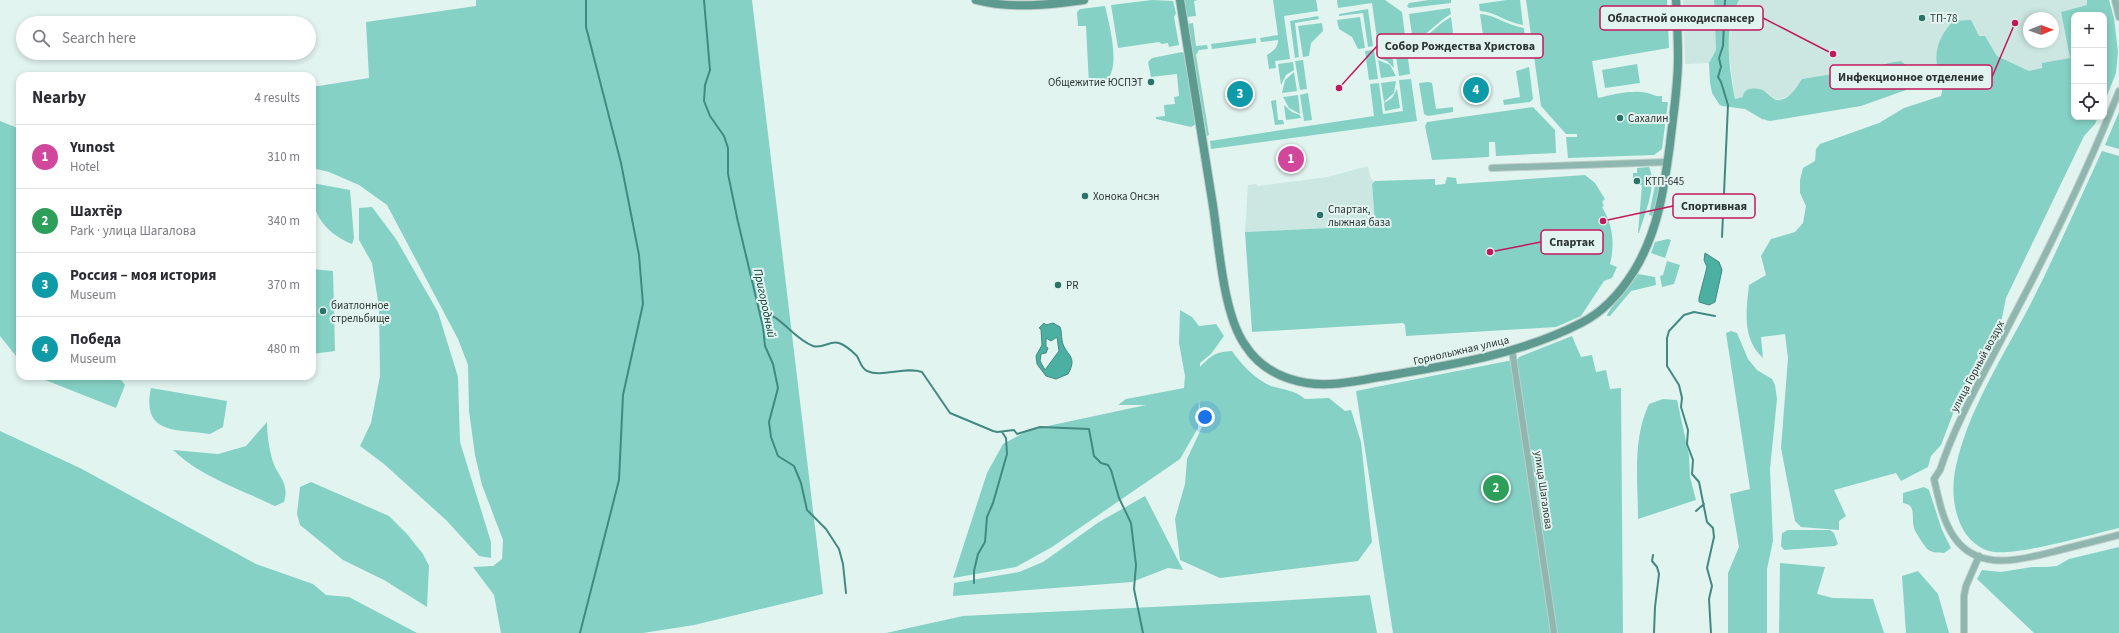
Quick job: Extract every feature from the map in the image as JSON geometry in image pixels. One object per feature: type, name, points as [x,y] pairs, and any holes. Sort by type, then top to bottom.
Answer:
[{"type":"street","points":[[976,0],[989,4],[1016,5],[1084,0]]},
{"type":"street","name":"Горнолыжная улица","points":[[1180,0],[1223,273],[1233,321],[1239,337],[1252,355],[1265,366],[1279,375],[1308,383],[1322,385],[1348,383],[1445,366],[1512,350],[1581,323],[1597,314],[1624,285],[1648,244],[1661,204],[1668,162],[1678,73],[1676,0]]},
{"type":"street","points":[[2115,0],[2119,17]]},
{"type":"street","name":"улица Горный воздух","points":[[2119,91],[2070,203],[2016,313],[1970,396],[1940,470],[1934,479],[1944,519],[1950,532],[1966,550],[1979,556],[1998,561],[2015,560],[2119,535]]},
{"type":"street","points":[[1492,168],[1668,162]]},
{"type":"street","name":"улица Шагалова","points":[[1512,350],[1554,633]]},
{"type":"street","points":[[1964,633],[1964,596],[1966,586],[1979,556]]},
{"type":"shaded area","points":[[476,0],[752,0],[823,594],[694,625],[643,633],[501,633],[494,595],[473,567],[493,566],[502,559],[503,540],[482,485],[475,455],[469,411],[468,365],[458,339],[387,205],[359,185],[329,172],[316,169],[316,86],[369,78],[366,22],[476,6]]},
{"type":"shaded area","points":[[1152,0],[1173,1],[1176,13],[1174,17],[1179,45],[1169,47],[1168,43],[1162,44],[1159,42],[1118,48],[1111,5]]},
{"type":"shaded area","points":[[1185,0],[1198,0],[1194,1],[1196,16],[1186,17]]},
{"type":"shaded area","points":[[1273,0],[1316,0],[1318,11],[1284,16],[1290,59],[1275,61],[1276,68],[1269,69],[1267,55],[1276,47],[1278,40],[1261,42],[1260,38],[1278,35]]},
{"type":"shaded area","points":[[1337,0],[1385,0],[1402,12],[1410,74],[1399,76],[1394,43],[1378,46],[1372,3],[1338,8]]},
{"type":"shaded area","points":[[1429,0],[1451,0],[1451,3],[1409,8],[1407,6],[1409,3]]},
{"type":"shaded area","points":[[1507,0],[1520,0],[1523,25],[1491,13],[1480,11],[1479,4]]},
{"type":"shaded area","points":[[1526,0],[1667,0],[1669,48],[1592,61],[1598,98],[1624,93],[1641,92],[1662,96],[1662,102],[1668,102],[1662,149],[1654,155],[1568,158],[1566,137],[1577,137],[1577,134],[1566,134],[1541,106]]},
{"type":"shaded area","points":[[1683,0],[1714,0],[1716,50],[1709,63],[1685,64]]},
{"type":"shaded area","points":[[1714,0],[1739,0],[1734,12],[1729,36],[1729,62],[1735,99],[1743,97],[1747,90],[1756,89],[1765,92],[1773,99],[1780,100],[1790,95],[1802,79],[1832,74],[1869,72],[1888,63],[1901,61],[1911,71],[1913,77],[1912,85],[1906,90],[1861,106],[1770,121],[1762,119],[1745,109],[1722,106],[1712,93],[1710,82],[1709,63],[1716,50]]},
{"type":"shaded area","points":[[1739,0],[2087,0],[2087,5],[2061,12],[2070,58],[2043,63],[2043,68],[2029,71],[1997,56],[1985,36],[1937,47],[1938,71],[1924,80],[1913,77],[1911,67],[1901,61],[1888,63],[1869,72],[1832,74],[1802,79],[1790,95],[1780,100],[1773,99],[1767,92],[1735,99],[1728,47],[1735,8]]},
{"type":"shaded area","points":[[2087,0],[2109,0],[2114,18],[2118,52],[2116,73],[2107,96],[2107,12],[2071,12],[2071,120],[2097,120],[2084,136],[2006,298],[2002,318],[1959,398],[1941,445],[1931,456],[1928,467],[1901,481],[1896,473],[1834,490],[1846,516],[1839,521],[1839,530],[1801,527],[1795,521],[1781,448],[1788,358],[1785,334],[1761,337],[1763,358],[1756,350],[1749,333],[1747,324],[1747,305],[1749,285],[1766,275],[1761,256],[1771,239],[1795,232],[1803,223],[1806,206],[1800,193],[1800,180],[1803,168],[1815,161],[1816,149],[1820,144],[1879,123],[1904,108],[1941,96],[1943,84],[1936,58],[1938,44],[1944,32],[1953,21],[1971,20],[1979,36],[1985,36],[1997,56],[2029,71],[2042,68],[2042,63],[2070,58],[2061,12],[2087,5]]},
{"type":"shaded area","points":[[1105,6],[1113,46],[1113,67],[1110,75],[1105,81],[1089,85],[1086,26],[1078,26],[1077,12],[1080,9]]},
{"type":"shaded area","points":[[1450,8],[1451,14],[1413,41],[1409,14]]},
{"type":"shaded area","points":[[1368,9],[1373,46],[1368,47],[1363,13],[1339,16],[1339,14]]},
{"type":"shaded area","points":[[1480,14],[1491,16],[1524,28],[1525,40],[1518,41],[1483,35]]},
{"type":"shaded area","points":[[1318,16],[1319,19],[1295,23],[1299,57],[1295,58],[1290,21]]},
{"type":"shaded area","points":[[1360,17],[1365,48],[1358,49],[1352,37],[1339,29],[1337,20]]},
{"type":"shaded area","points":[[1451,17],[1454,40],[1424,55],[1415,56],[1414,44]]},
{"type":"shaded area","points":[[1193,23],[1196,46],[1207,45],[1208,49],[1199,50],[1196,55],[1209,135],[1207,136],[1187,24]]},
{"type":"shaded area","points":[[1322,23],[1323,31],[1311,43],[1309,56],[1303,57],[1298,26]]},
{"type":"shaded area","points":[[1256,38],[1256,43],[1212,49],[1211,44]]},
{"type":"shaded area","points":[[1391,47],[1394,68],[1387,61],[1378,58],[1377,49]]},
{"type":"shaded area","points":[[1374,50],[1378,79],[1369,80],[1365,51]]},
{"type":"shaded area","points":[[1182,52],[1184,54],[1196,124],[1191,127],[1156,119],[1156,117],[1165,116],[1164,105],[1175,104],[1174,97],[1179,96],[1177,74],[1151,77],[1148,62],[1152,58]]},
{"type":"shaded area","points":[[1303,60],[1307,89],[1300,90],[1295,61]]},
{"type":"shaded area","points":[[1378,60],[1390,65],[1396,76],[1381,78]]},
{"type":"shaded area","points":[[1293,62],[1294,70],[1286,75],[1281,85],[1278,64]]},
{"type":"shaded area","points":[[1637,64],[1640,83],[1605,88],[1602,70]]},
{"type":"shaded area","points":[[1529,67],[1533,99],[1530,102],[1504,105],[1503,100],[1520,97],[1516,71]]},
{"type":"shaded area","points":[[1294,72],[1297,91],[1282,93],[1285,80]]},
{"type":"shaded area","points":[[1411,79],[1417,121],[1211,149],[1210,141],[1374,116],[1370,84],[1379,83],[1383,114],[1403,111],[1399,80]]},
{"type":"shaded area","points":[[1396,81],[1394,93],[1384,102],[1381,83]]},
{"type":"shaded area","points":[[1419,83],[1432,83],[1436,109],[1453,107],[1453,112],[1428,116],[1424,114]]},
{"type":"shaded area","points":[[1397,89],[1400,108],[1385,111],[1384,103],[1392,98]]},
{"type":"shaded area","points":[[1308,93],[1312,120],[1304,121],[1300,95]]},
{"type":"shaded area","points":[[1298,95],[1300,114],[1289,108],[1283,97]]},
{"type":"shaded area","points":[[1276,100],[1278,120],[1283,120],[1284,124],[1275,125],[1271,101]]},
{"type":"shaded area","points":[[1284,105],[1292,112],[1300,115],[1301,118],[1286,120]]},
{"type":"shaded area","points":[[1533,107],[1555,130],[1556,153],[1496,156],[1495,142],[1489,142],[1489,157],[1432,160],[1425,126],[1427,122]]},
{"type":"shaded area","points":[[2119,112],[2119,149],[2105,145]]},
{"type":"shaded area","points":[[0,121],[16,127],[16,356],[0,336]]},
{"type":"shaded area","points":[[2102,151],[2119,156],[2119,528],[2033,548],[2015,551],[1989,551],[1978,545],[1969,537],[1962,527],[1957,515],[1953,490],[1956,466],[1969,425],[1987,384],[2039,288]]},
{"type":"shaded area","points":[[1368,166],[1371,179],[1375,181],[1372,184],[1375,223],[1373,226],[1245,232],[1248,185],[1256,184],[1258,186],[1327,177]]},
{"type":"shaded area","points":[[1649,167],[1652,182],[1651,191],[1647,209],[1638,233],[1642,185],[1633,184],[1633,173],[1637,173],[1637,168]]},
{"type":"shaded area","points":[[1585,175],[1595,183],[1605,199],[1602,202],[1604,206],[1602,207],[1609,221],[1613,242],[1610,264],[1617,267],[1612,278],[1604,281],[1581,316],[1556,327],[1406,336],[1405,325],[1403,323],[1252,332],[1245,232],[1373,226],[1375,223],[1372,184],[1375,181],[1435,179],[1435,185],[1445,184],[1447,177],[1456,178],[1457,184]]},
{"type":"shaded area","points":[[1656,180],[1661,181],[1653,216],[1649,215]]},
{"type":"shaded area","points":[[316,184],[350,190],[354,238],[352,244],[334,234],[327,228],[317,213]]},
{"type":"shaded area","points":[[372,207],[396,239],[438,312],[458,377],[460,442],[491,542],[491,558],[479,556],[446,520],[384,464],[360,446],[371,423],[380,376],[379,307],[372,263],[359,240],[359,208]]},
{"type":"shaded area","points":[[1668,239],[1671,240],[1665,258],[1651,253],[1655,242]]},
{"type":"shaded area","points":[[1705,253],[1719,262],[1722,270],[1715,302],[1709,305],[1699,302],[1707,267],[1704,260]]},
{"type":"shaded area","points":[[1667,261],[1680,265],[1674,284],[1662,287],[1660,276],[1663,275]]},
{"type":"shaded area","name":"биатлонное стрельбище","points":[[316,269],[333,271],[335,351],[316,353]]},
{"type":"shaded area","points":[[1638,274],[1655,277],[1656,285],[1631,291],[1610,316],[1607,316],[1611,308]]},
{"type":"shaded area","points":[[1180,310],[1192,317],[1199,326],[1216,324],[1224,336],[1211,354],[1200,363],[1200,367],[1214,355],[1232,351],[1249,371],[1260,380],[1271,386],[1293,392],[1305,399],[1329,398],[1345,411],[1351,410],[1361,442],[1372,542],[1358,561],[1220,578],[1180,560],[1175,519],[1185,484],[1187,459],[1202,427],[1199,399],[1198,428],[1180,459],[1052,547],[1016,567],[953,578],[987,473],[1003,444],[1029,430],[1146,405],[1118,405],[1126,399],[1184,388],[1185,376],[1179,343]]},
{"type":"shaded area","points":[[1044,323],[1046,325],[1053,323],[1060,327],[1063,345],[1070,356],[1072,363],[1068,374],[1056,379],[1046,376],[1037,364],[1036,356],[1042,345],[1041,329],[1039,328]],"holes":[[[1057,337],[1059,351],[1045,370],[1040,361],[1041,354],[1046,353],[1048,348],[1046,347],[1046,338],[1051,341]]]},
{"type":"shaded area","points":[[1731,331],[1737,333],[1748,359],[1757,370],[1772,379],[1775,385],[1777,399],[1770,469],[1773,541],[1767,569],[1767,633],[1728,633],[1728,573],[1739,547],[1730,494],[1750,489],[1726,333]]},
{"type":"shaded area","points":[[1572,336],[1581,357],[1592,355],[1596,372],[1606,370],[1610,389],[1621,388],[1623,633],[1393,633],[1356,391],[1518,359],[1519,357]]},
{"type":"shaded area","points":[[45,380],[121,380],[125,385],[116,408]]},
{"type":"shaded area","points":[[151,388],[227,401],[223,427],[210,434],[174,430],[164,427],[156,422],[151,414],[149,403]]},
{"type":"shaded area","points":[[1663,399],[1677,400],[1689,455],[1690,477],[1696,500],[1638,519],[1637,461],[1640,432],[1649,404]]},
{"type":"shaded area","points":[[267,422],[268,441],[272,459],[282,479],[285,489],[284,502],[275,506],[208,475],[196,468],[173,450],[218,454],[246,446]]},
{"type":"shaded area","points":[[0,431],[80,468],[256,564],[313,584],[326,595],[349,597],[417,633],[0,633]]},
{"type":"shaded area","points":[[311,482],[389,516],[407,534],[423,554],[429,566],[427,607],[384,580],[343,560],[300,525],[297,514],[300,487]]},
{"type":"shaded area","points":[[1924,487],[1929,490],[1942,530],[1951,548],[1944,553],[1932,552],[1925,547],[1914,529],[1912,509],[1907,504],[1903,503],[1903,493]]},
{"type":"shaded area","points":[[1145,496],[1183,570],[1168,568],[1132,582],[953,596],[954,583],[1019,572],[1043,562],[1099,522]]},
{"type":"shaded area","points":[[1788,530],[1830,530],[1834,533],[1838,544],[1835,546],[1784,550],[1781,546],[1782,533]]},
{"type":"shaded area","points":[[2119,547],[2119,633],[2034,633],[1977,579],[1982,570],[2001,572],[2032,567],[2057,566],[2069,559]]},
{"type":"shaded area","points":[[1780,563],[1825,567],[1817,594],[1833,598],[1873,599],[1884,633],[1779,633]]},
{"type":"shaded area","points":[[1918,571],[1938,594],[1949,633],[1906,633],[1902,576]]},
{"type":"shaded area","points":[[1370,595],[1377,633],[886,633],[963,616]]},
{"type":"waterway","points":[[580,633],[619,480],[623,395],[643,304],[639,255],[621,163],[586,27],[586,0]]},
{"type":"waterway","name":"Пригородный","points":[[704,0],[710,70],[705,85],[704,101],[710,116],[724,136],[728,148],[728,174],[763,327],[765,346],[773,364],[778,388],[769,422],[771,437],[778,456],[794,466],[801,483],[807,510],[826,529],[839,549],[843,564],[846,593]]},
{"type":"waterway","points":[[1722,237],[1728,105],[1718,77],[1721,67],[1719,58],[1723,46],[1725,0]]},
{"type":"waterway","points":[[759,311],[774,317],[799,338],[813,346],[817,347],[836,342],[844,345],[857,356],[862,366],[867,371],[873,373],[908,370],[922,372],[950,413],[993,431],[1014,430],[1017,434],[1040,427],[1089,429],[1094,456],[1101,463],[1108,465],[1111,470],[1119,498],[1131,523],[1136,565],[1134,589],[1143,633]]},
{"type":"waterway","points":[[1711,633],[1709,599],[1712,586],[1707,568],[1714,537],[1713,528],[1707,522],[1699,482],[1692,474],[1693,460],[1687,444],[1688,430],[1681,407],[1682,398],[1679,385],[1667,366],[1667,338],[1669,331],[1684,315],[1694,312],[1715,316]]},
{"type":"waterway","points":[[974,583],[974,571],[978,554],[985,542],[987,517],[993,503],[1007,454],[1006,438],[1002,432]]},
{"type":"waterway","points":[[1696,511],[1704,504]]},
{"type":"waterway","points":[[1653,555],[1652,561],[1657,567],[1659,574],[1654,633]]},
{"type":"place","name":"ТП-78","points":[[1922,18]]},
{"type":"place","name":"Инфекционное отделение","points":[[2015,23]]},
{"type":"place","name":"Областной онкодиспансер","points":[[1833,54]]},
{"type":"place","name":"Общежитие ЮСПЭТ","points":[[1151,82]]},
{"type":"place","name":"Собор Рождества Христова","points":[[1339,88]]},
{"type":"place","name":"Победа","points":[[1476,90]]},
{"type":"place","name":"Россия – моя история","points":[[1240,94]]},
{"type":"place","name":"Сахалин","points":[[1620,118]]},
{"type":"place","name":"Yunost","points":[[1291,159]]},
{"type":"place","name":"КТП-645","points":[[1637,181]]},
{"type":"place","name":"Хонока Онсэн","points":[[1085,196]]},
{"type":"place","name":"Спартак, лыжная база","points":[[1320,215]]},
{"type":"place","name":"Спортивная","points":[[1603,221]]},
{"type":"place","name":"Спартак","points":[[1490,252]]},
{"type":"place","name":"PR","points":[[1058,285]]},
{"type":"place","name":"биатлонное стрельбище","points":[[323,311]]},
{"type":"place","name":"Шахтёр","points":[[1496,488]]}]
